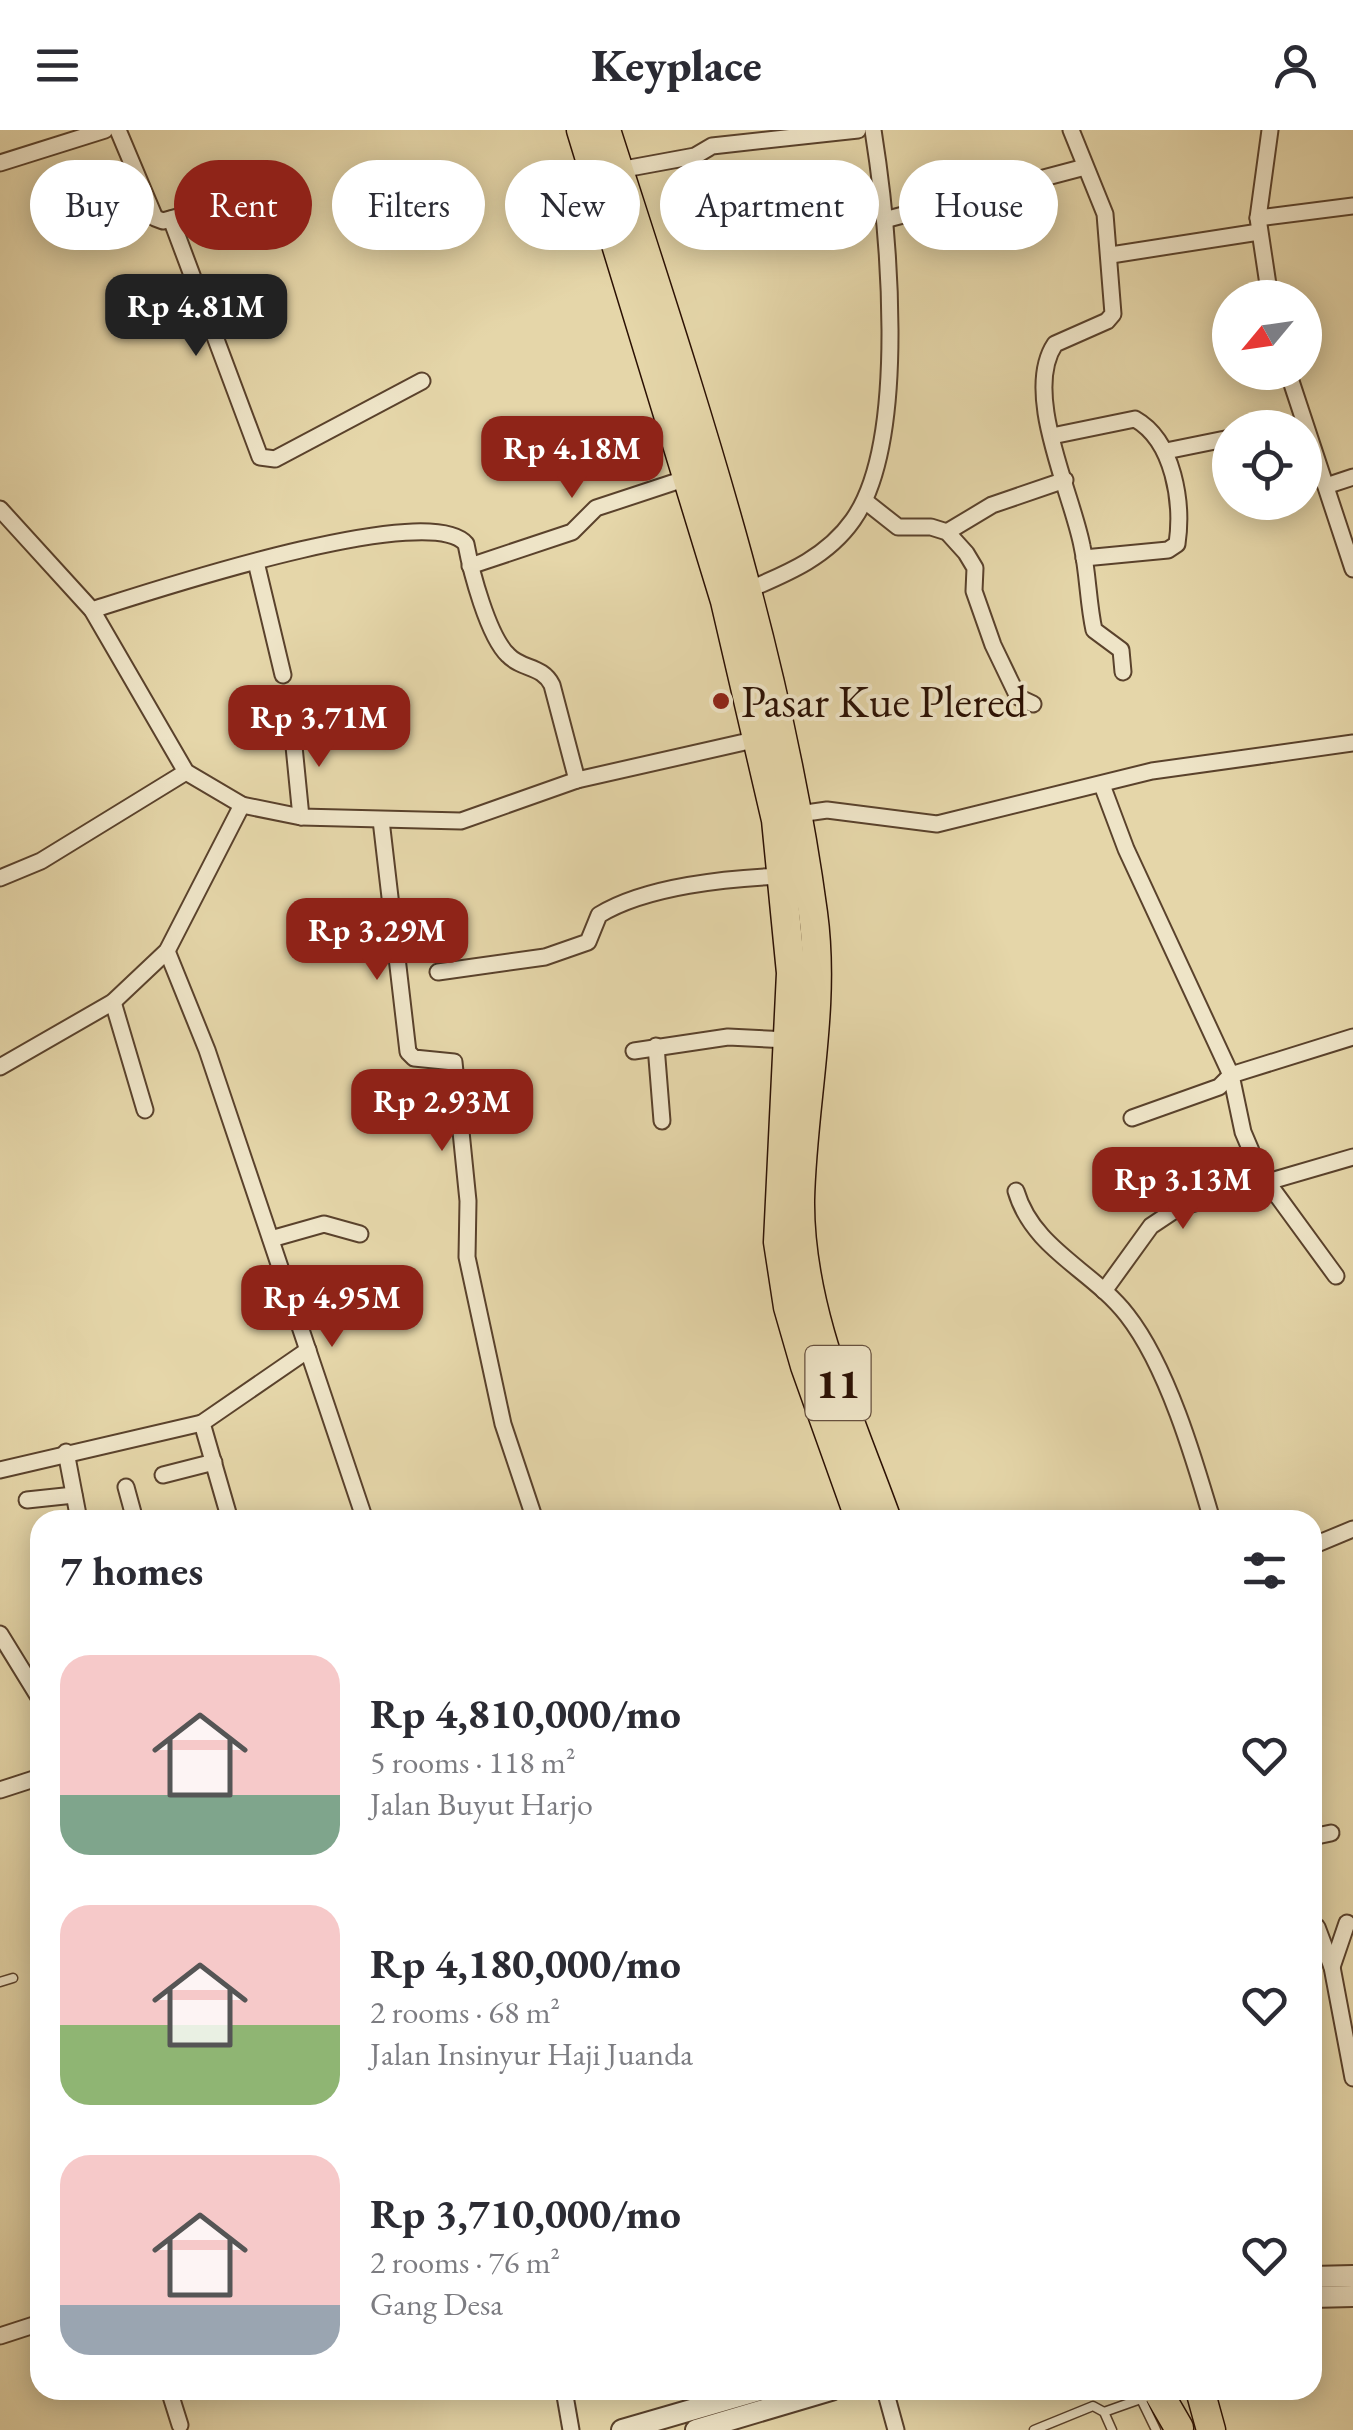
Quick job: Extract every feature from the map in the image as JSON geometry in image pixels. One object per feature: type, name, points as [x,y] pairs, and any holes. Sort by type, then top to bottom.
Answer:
[{"type":"highway","name":"11","points":[[580,130],[594,160]]},
{"type":"highway","name":"11","points":[[606,130],[616,160]]},
{"type":"highway","name":"11","points":[[630,250],[758,739],[783,876],[791,973],[788,1307],[856,1510]]},
{"type":"highway","name":"11","points":[[633,250],[748,590],[798,814],[814,918],[816,977],[789,1200]]},
{"type":"highway","name":"11","points":[[790,1242],[884,1510]]},
{"type":"highway","points":[[1160,2400],[1172,2429]]},
{"type":"highway","points":[[1203,2400],[1211,2430]]},
{"type":"street","points":[[2,156],[105,130]]},
{"type":"street","points":[[118,130],[156,218],[174,217]]},
{"type":"street","points":[[640,166],[695,156],[712,146],[858,130]]},
{"type":"street","points":[[748,590],[810,562],[835,542],[865,501],[882,436],[886,398],[888,220],[873,130]]},
{"type":"street","points":[[1071,130],[1105,214],[1112,314],[1107,322],[1061,338],[1050,351],[1044,398],[1084,558],[1094,630],[1120,650],[1123,672]]},
{"type":"street","points":[[1267,280],[1258,225],[1270,130]]},
{"type":"street","points":[[888,220],[1085,167]]},
{"type":"street","points":[[1110,255],[1353,206]]},
{"type":"street","points":[[170,218],[260,457],[275,458],[422,381]]},
{"type":"street","points":[[1052,436],[1135,419],[1146,425],[1166,450],[1178,509],[1177,544],[1168,550],[1084,558]]},
{"type":"street","points":[[1166,450],[1212,441]]},
{"type":"street","points":[[1322,474],[1353,569]]},
{"type":"street","points":[[1326,486],[1353,477]]},
{"type":"street","points":[[470,566],[572,532],[596,508],[688,478]]},
{"type":"street","points":[[865,501],[898,527],[947,532],[992,505],[1064,480]]},
{"type":"street","points":[[0,508],[92,610],[186,772],[242,805],[300,817],[460,821],[577,780],[758,739]]},
{"type":"street","points":[[92,610],[256,562],[364,536],[419,531],[460,536],[506,654],[538,669],[552,685],[577,780]]},
{"type":"street","points":[[947,532],[976,568],[974,591],[1018,697],[1033,704]]},
{"type":"street","points":[[256,562],[283,675]]},
{"type":"street","points":[[292,726],[300,817]]},
{"type":"street","points":[[798,814],[828,810],[937,824],[1152,771],[1353,743]]},
{"type":"street","points":[[0,878],[42,861],[186,772]]},
{"type":"street","points":[[1102,785],[1126,850],[1231,1075],[1243,1132],[1266,1183],[1336,1276]]},
{"type":"street","points":[[0,1068],[114,1002],[167,951],[242,805]]},
{"type":"street","points":[[381,820],[408,1052],[414,1058],[454,1062],[461,1102],[467,1257],[503,1424],[532,1510]]},
{"type":"street","points":[[438,972],[545,957],[588,942],[599,915],[638,900],[733,878],[783,876]]},
{"type":"street","points":[[167,951],[207,1050],[308,1350],[332,1434],[361,1510]]},
{"type":"street","points":[[114,1002],[144,1110]]},
{"type":"street","points":[[634,1050],[728,1037],[788,1040]]},
{"type":"street","points":[[1132,1118],[1219,1087],[1231,1075],[1353,1038]]},
{"type":"street","points":[[656,1046],[662,1120]]},
{"type":"street","points":[[1108,1294],[1152,1226],[1178,1208],[1353,1157]]},
{"type":"street","points":[[1016,1192],[1035,1230],[1128,1316],[1168,1397],[1205,1510]]},
{"type":"street","points":[[271,1240],[324,1224],[360,1234]]},
{"type":"street","points":[[0,1470],[202,1423],[308,1350]]},
{"type":"street","points":[[202,1423],[227,1510]]},
{"type":"street","points":[[66,1452],[78,1510]]},
{"type":"street","points":[[164,1474],[214,1462]]},
{"type":"street","points":[[126,1487],[132,1510]]},
{"type":"street","points":[[27,1500],[74,1494]]},
{"type":"street","points":[[1322,1542],[1353,1529]]},
{"type":"street","points":[[0,1634],[30,1683]]},
{"type":"street","points":[[0,1790],[30,1780]]},
{"type":"street","points":[[1322,1834],[1331,1833]]},
{"type":"street","points":[[1322,1927],[1350,1921]]},
{"type":"street","points":[[1332,1967],[1350,1921]]},
{"type":"street","points":[[1322,1944],[1332,1967],[1353,2078]]},
{"type":"street","points":[[1322,2277],[1353,2276]]},
{"type":"street","points":[[1322,2297],[1353,2296]]},
{"type":"street","points":[[0,2336],[30,2326]]},
{"type":"street","points":[[172,2400],[180,2425]]},
{"type":"street","points":[[566,2400],[571,2430]]},
{"type":"street","points":[[622,2430],[684,2421],[735,2400]]},
{"type":"street","points":[[696,2430],[797,2400]]},
{"type":"street","points":[[888,2400],[896,2430]]},
{"type":"lane","points":[[0,1982],[13,1978]]},
{"type":"lane","points":[[1104,2412],[1137,2400]]},
{"type":"lane","points":[[1034,2430],[1093,2406],[1104,2412],[1112,2430]]},
{"type":"place","name":"Pasar Kue Plered","points":[[721,701]]}]
